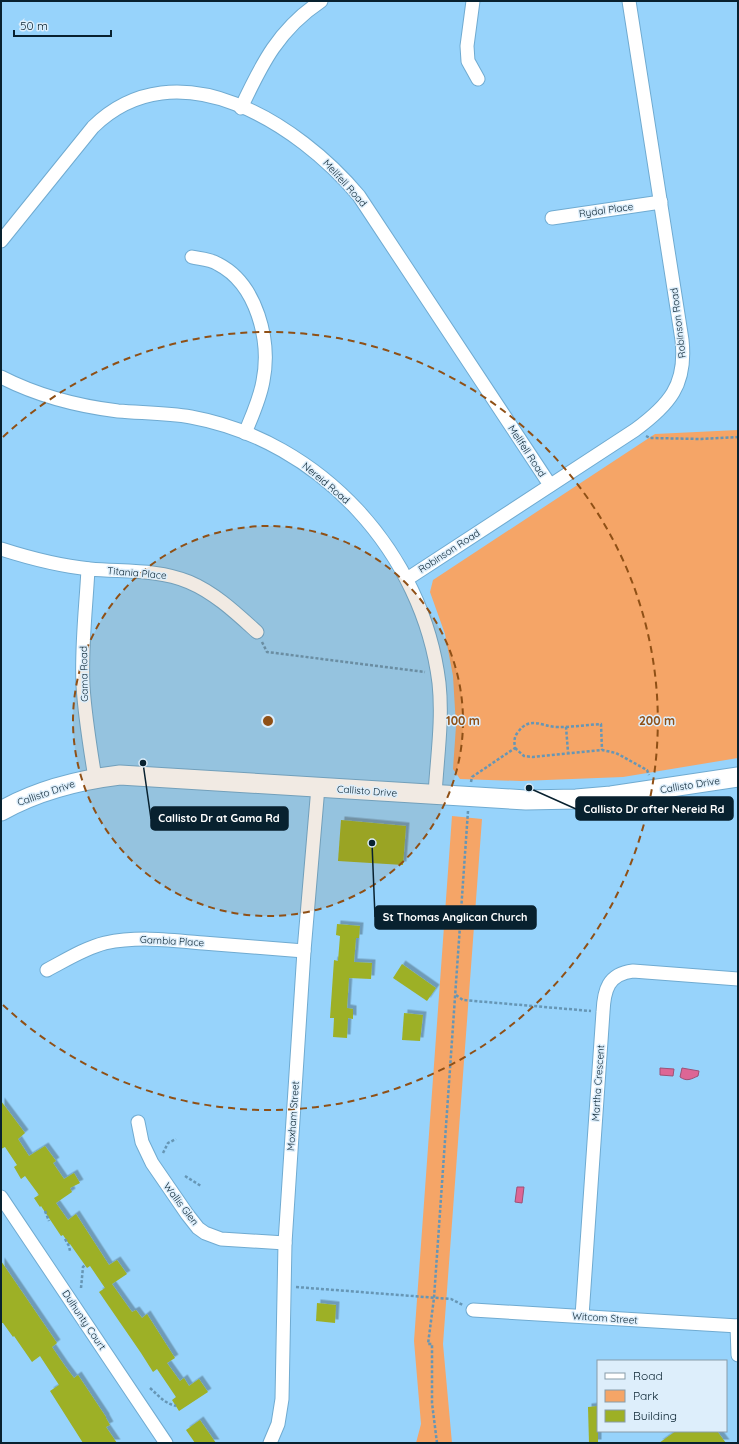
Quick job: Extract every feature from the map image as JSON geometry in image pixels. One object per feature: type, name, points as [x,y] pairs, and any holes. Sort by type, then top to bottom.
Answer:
[{"type":"street","points":[[242,108],[259,70],[274,46],[292,26],[321,1]]},
{"type":"street","points":[[473,1],[468,46],[468,61],[478,80]]},
{"type":"street","name":"Robinson Road","points":[[407,579],[635,430],[658,413],[672,396],[683,367],[684,355],[629,1]]},
{"type":"street","name":"Mellfell Road","points":[[1,241],[93,127],[117,108],[138,97],[172,91],[200,94],[242,108],[268,120],[300,140],[328,163],[354,191],[369,210],[550,485]]},
{"type":"street","name":"Rydal Place","points":[[552,218],[661,202]]},
{"type":"street","points":[[192,258],[210,260],[227,269],[235,276],[252,301],[262,330],[266,356],[263,382],[259,399],[245,433]]},
{"type":"street","name":"Nereid Road","points":[[1,377],[32,391],[62,401],[119,411],[155,413],[192,418],[222,425],[278,447],[320,475],[343,494],[377,533],[407,579],[427,628],[438,673],[440,712],[435,795]]},
{"type":"street","name":"Titania Place","points":[[1,549],[59,564],[88,569],[165,574],[198,586],[220,600],[257,632]]},
{"type":"street","name":"Gama Road","points":[[88,569],[83,648],[83,687],[87,729],[95,778]]},
{"type":"street","name":"Callisto Drive","points":[[1,811],[42,792],[95,778],[120,775],[144,775],[526,800],[576,799],[611,796],[655,791],[738,777]]},
{"type":"street","name":"Moxham Street","points":[[270,1443],[278,1424],[282,1399],[285,1243],[304,951],[318,787]]},
{"type":"street","name":"Gambia Place","points":[[47,970],[94,947],[131,940],[161,940],[304,951]]},
{"type":"street","name":"Martha Crescent","points":[[582,1316],[602,1012],[608,986],[615,978],[628,972],[738,979]]},
{"type":"street","name":"Wallis Glen","points":[[138,1122],[142,1142],[152,1163],[198,1228],[213,1237],[221,1239],[285,1243]]},
{"type":"street","name":"Dulhunty Court","points":[[1,1197],[166,1443]]},
{"type":"street","name":"Witcom Street","points":[[473,1310],[737,1326]]},
{"type":"street","points":[[737,1326],[738,1355]]},
{"type":"path","points":[[635,430],[650,438],[701,439],[738,437]]},
{"type":"path","points":[[257,632],[267,652],[438,673]]},
{"type":"path","points":[[602,750],[601,724],[566,727],[556,727],[539,723],[529,724],[520,730],[514,741],[515,748],[524,756],[533,757],[568,752],[602,750],[616,753],[647,770],[655,791]]},
{"type":"path","points":[[566,727],[568,752]]},
{"type":"path","points":[[436,1443],[432,1403],[432,1344],[428,1344],[434,1298],[469,797],[472,777],[515,748]]},
{"type":"path","points":[[456,995],[463,1000],[602,1012]]},
{"type":"path","points":[[163,1153],[168,1143],[176,1139]]},
{"type":"path","points":[[185,1176],[202,1186]]},
{"type":"path","points":[[45,1211],[49,1221]]},
{"type":"path","points":[[65,1239],[70,1251]]},
{"type":"path","points":[[82,1288],[83,1267],[85,1265]]},
{"type":"path","points":[[284,1286],[451,1299],[473,1310]]},
{"type":"path","points":[[150,1388],[162,1401],[176,1406]]},
{"type":"green space","points":[[738,430],[738,758],[623,777],[521,781],[460,779],[453,769],[456,726],[453,676],[445,634],[430,592],[433,580],[655,434]]},
{"type":"green space","points":[[452,816],[482,819],[443,1344],[452,1443],[416,1443],[421,1424],[414,1341]]},
{"type":"shaded area","points":[[660,1068],[674,1069],[673,1076],[660,1075]]},
{"type":"shaded area","points":[[682,1068],[699,1071],[698,1076],[689,1080],[682,1079],[680,1077]]},
{"type":"shaded area","points":[[517,1187],[524,1187],[522,1203],[515,1202]]},
{"type":"building","points":[[341,820],[406,826],[403,865],[338,861]]},
{"type":"building","points":[[337,924],[360,926],[359,938],[356,938],[354,962],[372,963],[371,979],[349,978],[347,1008],[353,1009],[353,1019],[348,1018],[347,1038],[333,1037],[334,1018],[330,1018],[334,960],[338,961],[340,936],[336,935]]},
{"type":"building","points":[[402,964],[436,988],[427,1001],[393,978]]},
{"type":"building","points":[[404,1013],[423,1015],[420,1041],[402,1040]]},
{"type":"building","points":[[1,1101],[25,1133],[18,1139],[29,1156],[45,1146],[56,1161],[53,1163],[64,1179],[74,1173],[80,1183],[70,1188],[72,1192],[56,1203],[68,1220],[76,1214],[109,1265],[117,1260],[127,1274],[112,1284],[132,1312],[136,1310],[142,1318],[147,1314],[175,1358],[167,1363],[180,1381],[184,1378],[189,1386],[199,1379],[208,1392],[179,1411],[172,1400],[176,1397],[157,1369],[153,1372],[99,1292],[105,1288],[90,1266],[87,1268],[63,1235],[61,1236],[41,1206],[40,1207],[34,1198],[39,1195],[25,1176],[21,1179],[14,1167],[17,1165],[5,1147],[1,1149]]},
{"type":"building","points":[[1,1261],[57,1343],[52,1347],[74,1378],[78,1375],[106,1417],[110,1425],[106,1427],[117,1443],[83,1443],[50,1391],[59,1385],[40,1356],[32,1362],[14,1336],[13,1337],[3,1323],[1,1323]]},
{"type":"building","points":[[317,1303],[336,1305],[335,1323],[316,1321]]},
{"type":"building","points":[[597,1406],[598,1443],[589,1443],[588,1407]]},
{"type":"building","points":[[200,1420],[216,1443],[195,1443],[186,1430]]},
{"type":"building","points":[[675,1432],[718,1432],[726,1443],[659,1443]]},
{"type":"place","name":"Callisto Dr at Gama Rd","points":[[143,763]]},
{"type":"place","name":"Callisto Dr after Nereid Rd","points":[[529,788]]},
{"type":"place","name":"St Thomas Anglican Church","points":[[372,843]]}]
